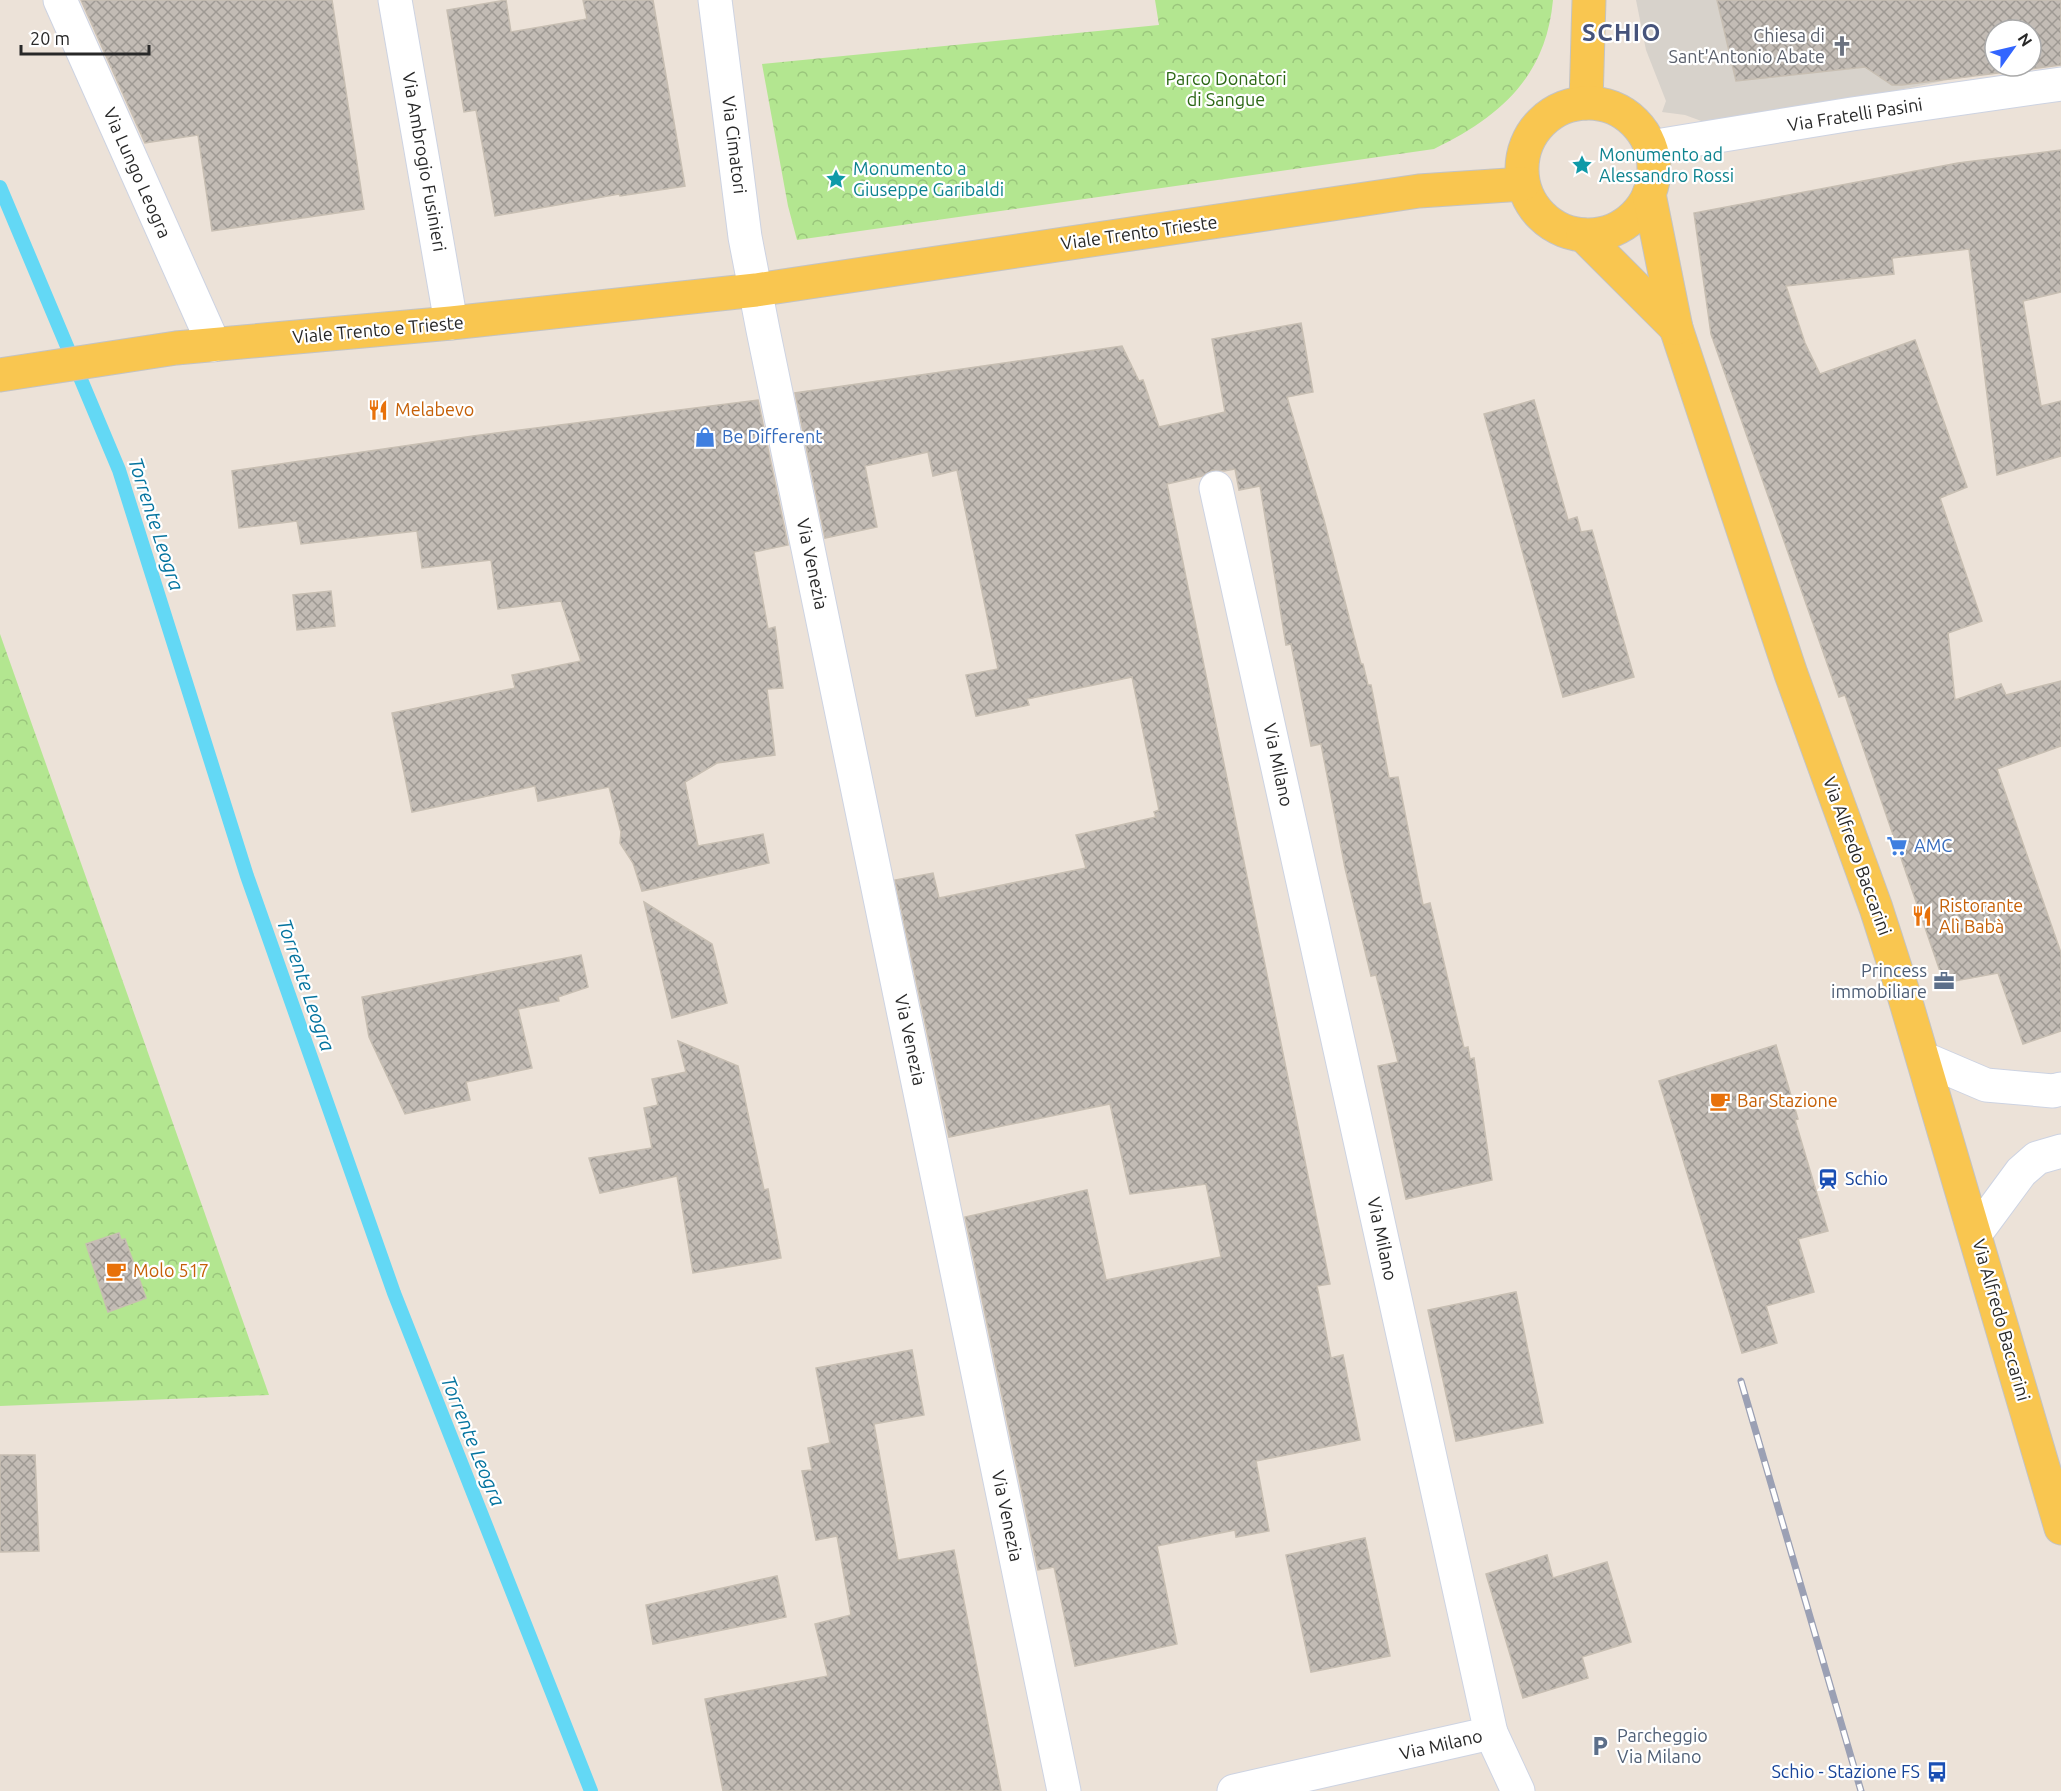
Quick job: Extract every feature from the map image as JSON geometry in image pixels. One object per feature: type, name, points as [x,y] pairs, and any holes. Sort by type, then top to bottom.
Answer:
[{"type":"main road","points":[[1586,103],[1589,0]]},
{"type":"main road","points":[[1583,235],[1615,229],[1641,208],[1649,194],[1653,171],[1650,147],[1642,132],[1632,120],[1602,104],[1586,103],[1567,106],[1549,115],[1535,129],[1526,145],[1522,165],[1523,184],[1529,199],[1551,224],[1583,235],[1676,328]]},
{"type":"main road","name":"Viale Trento Trieste","points":[[756,290],[1419,191],[1523,184]]},
{"type":"main road","name":"Via Alfredo Baccarini","points":[[1649,194],[1676,328],[1791,675],[1876,908],[1925,1059],[2061,1528]]},
{"type":"main road","name":"Viale Trento e Trieste","points":[[0,375],[176,348],[451,323],[756,290]]},
{"type":"street","name":"Via Lungo Leogra","points":[[60,0],[214,345]]},
{"type":"street","name":"Via Ambrogio Fusinieri","points":[[395,0],[451,323]]},
{"type":"street","name":"Via Cimatori","points":[[715,0],[746,237],[756,290]]},
{"type":"street","name":"Via Fratelli Pasini","points":[[1650,147],[1852,114],[2061,84]]},
{"type":"street","name":"Via Venezia","points":[[756,290],[1064,1791]]},
{"type":"street","name":"Via Milano","points":[[1216,488],[1491,1734],[1234,1791]]},
{"type":"street","points":[[1925,1059],[1986,1085],[2053,1091],[2061,1089]]},
{"type":"street","points":[[1976,1233],[2021,1172],[2037,1158],[2061,1151]]},
{"type":"street","points":[[1491,1734],[1518,1791]]},
{"type":"green space","name":"Parco Donatori di Sangue","points":[[1155,0],[1553,0],[1549,27],[1541,51],[1530,73],[1516,91],[1479,123],[1434,149],[797,240],[788,206],[762,64],[1159,25]]},
{"type":"green space","points":[[0,634],[269,1395],[0,1406]]},
{"type":"shaded area","points":[[1636,0],[1717,0],[1736,81],[1877,66],[1892,85],[1915,84],[1926,77],[1937,63],[1943,81],[1738,123],[1704,122],[1685,115],[1662,112],[1666,101],[1646,50]]},
{"type":"building","points":[[81,0],[332,0],[364,209],[212,231],[198,135],[145,143]]},
{"type":"building","points":[[506,0],[511,32],[587,19],[583,0],[653,0],[685,186],[620,196],[619,194],[495,216],[476,110],[464,112],[447,10]]},
{"type":"building","name":"Chiesa di Sant'Antonio Abate","points":[[1717,0],[2061,0],[2061,65],[2043,67],[2043,18],[1983,18],[1983,75],[1892,85],[1865,67],[1736,81]]},
{"type":"building","points":[[2061,150],[2061,292],[2023,301],[2041,406],[2061,401],[2061,456],[1997,475],[1969,249],[1892,258],[1894,274],[1786,286],[1805,343],[1820,374],[1915,340],[1967,487],[1940,498],[1982,621],[1948,633],[1955,700],[2001,684],[2006,695],[2061,681],[2061,746],[1997,769],[2061,953],[2061,1031],[2023,1044],[1998,973],[1944,983],[1845,695],[1839,697],[1711,334],[1694,213],[1958,163]]},
{"type":"building","points":[[1301,323],[1313,392],[1287,397],[1324,520],[1361,664],[1363,664],[1368,685],[1371,685],[1389,778],[1398,777],[1423,905],[1430,903],[1464,1048],[1468,1047],[1470,1059],[1474,1058],[1492,1180],[1406,1199],[1378,1066],[1398,1062],[1376,975],[1371,976],[1345,868],[1321,744],[1311,746],[1291,644],[1286,645],[1260,486],[1239,490],[1235,469],[1213,470],[1202,476],[1167,484],[1330,1284],[1317,1286],[1331,1358],[1343,1355],[1360,1440],[1256,1461],[1269,1531],[1236,1537],[1235,1530],[1157,1546],[1177,1644],[1075,1666],[1054,1567],[1038,1570],[965,1217],[1087,1190],[1106,1280],[1221,1257],[1206,1184],[1130,1194],[1110,1104],[949,1137],[895,880],[933,873],[939,898],[1086,868],[1076,835],[1156,817],[1154,812],[1159,810],[1132,677],[1027,699],[1029,705],[976,716],[966,675],[998,669],[957,470],[933,476],[928,452],[865,466],[877,527],[825,538],[795,393],[1122,346],[1139,381],[1143,380],[1159,427],[1225,412],[1212,339]]},
{"type":"building","points":[[758,400],[788,545],[754,552],[768,629],[775,627],[783,688],[767,689],[775,755],[717,763],[685,782],[698,846],[763,834],[769,863],[642,891],[633,863],[620,843],[621,832],[609,787],[538,801],[535,786],[412,812],[392,713],[515,688],[512,675],[581,661],[561,601],[498,609],[491,560],[422,568],[417,531],[301,544],[297,521],[239,528],[232,471],[473,436]]},
{"type":"building","points":[[1534,400],[1568,520],[1577,517],[1581,532],[1592,530],[1634,677],[1563,697],[1484,414]]},
{"type":"building","points":[[331,591],[335,626],[297,630],[293,595]]},
{"type":"building","points":[[644,902],[712,944],[727,1003],[672,1018]]},
{"type":"building","points":[[581,955],[588,987],[558,997],[559,1001],[518,1009],[532,1068],[466,1082],[470,1100],[405,1114],[369,1037],[362,997]]},
{"type":"building","points":[[678,1041],[738,1066],[764,1190],[768,1189],[781,1258],[693,1273],[677,1176],[600,1193],[589,1158],[652,1148],[644,1108],[658,1105],[652,1079],[686,1072]]},
{"type":"building","points":[[1776,1045],[1798,1119],[1795,1120],[1828,1231],[1798,1239],[1814,1292],[1766,1306],[1777,1343],[1742,1353],[1659,1081]]},
{"type":"building","name":"Molo 517","points":[[119,1233],[121,1240],[125,1239],[146,1298],[108,1312],[86,1244]]},
{"type":"building","points":[[1516,1292],[1543,1423],[1456,1441],[1428,1310]]},
{"type":"building","points":[[912,1350],[924,1415],[874,1424],[898,1560],[954,1550],[1001,1791],[723,1791],[705,1699],[828,1676],[815,1624],[851,1615],[837,1536],[816,1540],[802,1471],[812,1470],[808,1448],[830,1443],[816,1368]]},
{"type":"building","points":[[0,1455],[35,1455],[39,1551],[0,1552]]},
{"type":"building","points":[[1365,1538],[1390,1656],[1311,1672],[1286,1555]]},
{"type":"building","points":[[1547,1555],[1553,1578],[1607,1562],[1631,1642],[1582,1657],[1588,1678],[1523,1698],[1486,1574]]},
{"type":"building","points":[[777,1576],[786,1617],[653,1644],[646,1605]]},
{"type":"waterway","name":"Torrente Leogra","points":[[0,187],[119,470],[247,876],[394,1293],[591,1791]]},
{"type":"railway","points":[[1741,1381],[1861,1791]]},
{"type":"place","name":"Chiesa di Sant'Antonio Abate","points":[[1842,46]]},
{"type":"place","name":"Monumento ad Alessandro Rossi","points":[[1582,165]]},
{"type":"place","name":"Monumento a Giuseppe Garibaldi","points":[[836,179]]},
{"type":"place","name":"Melabevo","points":[[378,410]]},
{"type":"place","name":"Be Different","points":[[705,437]]},
{"type":"place","name":"AMC","points":[[1897,846]]},
{"type":"place","name":"Ristorante Alì Babà","points":[[1922,916]]},
{"type":"place","name":"Princess immobiliare","points":[[1944,981]]},
{"type":"place","name":"Bar Stazione","points":[[1720,1101]]},
{"type":"place","name":"Schio","points":[[1828,1179]]},
{"type":"place","name":"Molo 517","points":[[116,1271]]},
{"type":"place","name":"Parcheggio Via Milano","points":[[1600,1746]]},
{"type":"place","name":"Schio - Stazione FS","points":[[1937,1772]]},
{"type":"district","name":"SCHIO","points":[[1622,33]]}]
